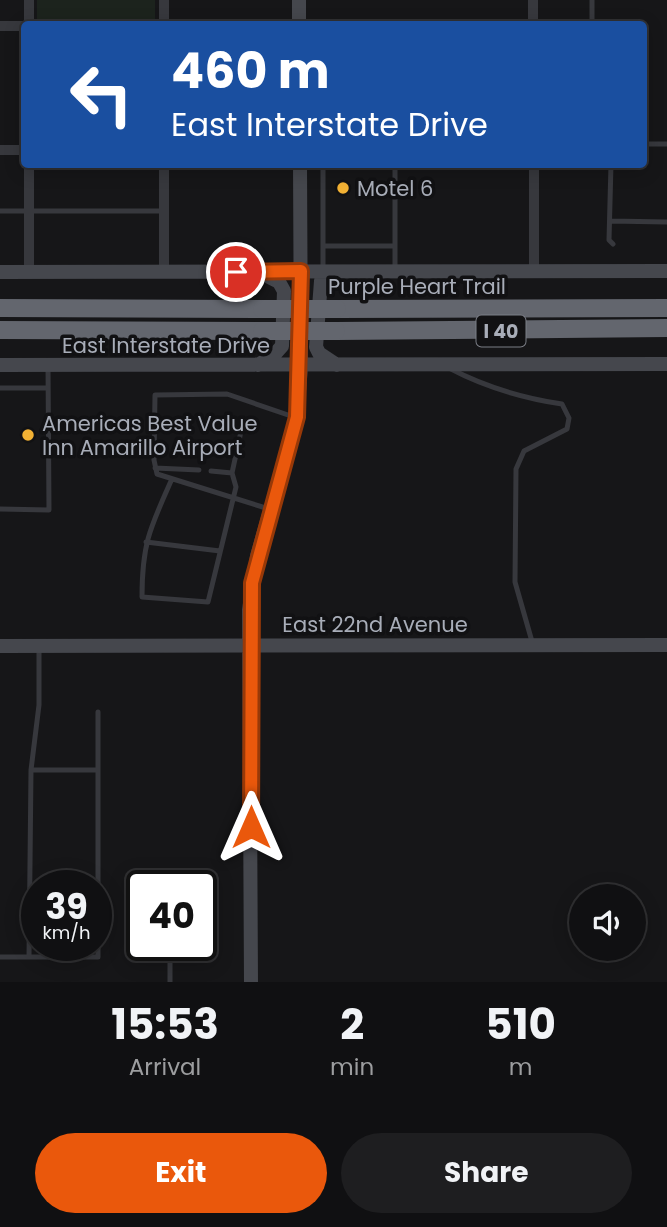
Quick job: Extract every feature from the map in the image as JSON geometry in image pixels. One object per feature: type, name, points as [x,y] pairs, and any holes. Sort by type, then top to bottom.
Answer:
[{"type":"highway","name":"Purple Heart Trail","points":[[0,308],[667,308]]},
{"type":"highway","name":"I 40","points":[[0,330],[667,328]]},
{"type":"main road","points":[[299,0],[299,21]]},
{"type":"main road","points":[[251,982],[252,583],[297,417],[301,366],[300,168]]},
{"type":"main road","points":[[0,272],[667,271]]},
{"type":"main road","points":[[257,366],[282,346],[284,291],[279,282],[260,272]]},
{"type":"main road","points":[[338,366],[327,360],[316,347],[318,290],[321,281],[339,272]]},
{"type":"main road","name":"East Interstate Drive","points":[[0,365],[667,364]]},
{"type":"main road","name":"East 22nd Avenue","points":[[0,646],[667,645]]},
{"type":"street","points":[[27,21],[29,0]]},
{"type":"street","points":[[164,0],[164,21]]},
{"type":"street","points":[[533,0],[533,21]]},
{"type":"street","points":[[0,26],[21,25]]},
{"type":"street","points":[[0,150],[21,150]]},
{"type":"street","points":[[29,168],[29,272]]},
{"type":"street","points":[[164,168],[164,272]]},
{"type":"street","points":[[534,168],[534,271]]},
{"type":"lane","points":[[592,0],[592,21]]},
{"type":"lane","points":[[647,144],[667,144]]},
{"type":"lane","points":[[323,168],[323,272]]},
{"type":"lane","points":[[395,168],[395,272]]},
{"type":"lane","points":[[611,168],[609,240],[613,244]]},
{"type":"lane","points":[[0,212],[164,211]]},
{"type":"lane","points":[[610,221],[667,222]]},
{"type":"lane","points":[[323,246],[395,246]]},
{"type":"lane","points":[[0,509],[49,510],[48,365]]},
{"type":"lane","points":[[443,365],[476,382],[526,398],[562,404],[569,418],[567,429],[524,451],[516,469],[516,582],[533,645]]},
{"type":"lane","points":[[0,388],[48,388]]},
{"type":"lane","points":[[271,510],[171,481],[157,474],[155,395],[227,394],[297,417]]},
{"type":"lane","points":[[171,481],[142,556],[142,597],[208,602],[236,487],[232,473],[243,422]]},
{"type":"lane","points":[[155,468],[199,470]]},
{"type":"lane","points":[[211,471],[232,473]]},
{"type":"lane","points":[[146,542],[220,551]]},
{"type":"lane","points":[[30,870],[31,770],[39,705],[39,646]]},
{"type":"lane","points":[[98,712],[98,870]]},
{"type":"lane","points":[[31,770],[98,770]]},
{"type":"lane","points":[[0,957],[21,957]]},
{"type":"lane","points":[[170,961],[170,982]]},
{"type":"shaded area","points":[[37,0],[155,0],[155,21],[37,21]]},
{"type":"place","name":"Motel 6","points":[[343,188]]},
{"type":"place","name":"Americas Best Value Inn Amarillo Airport","points":[[28,435]]},
{"type":"route","points":[[236,272],[301,271],[301,366],[297,417],[257,556],[249,610],[251,827]]}]
